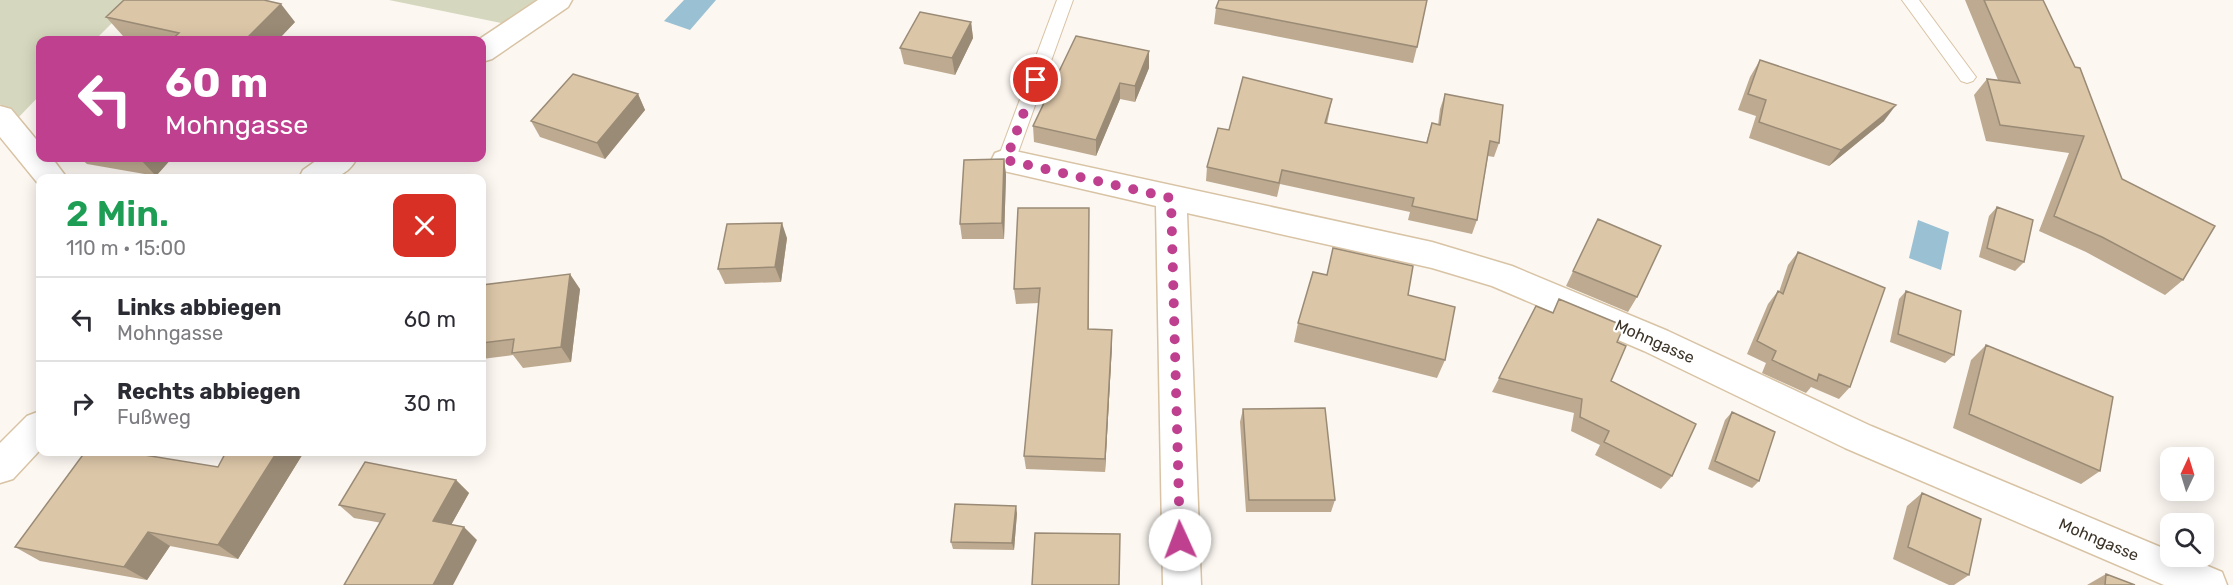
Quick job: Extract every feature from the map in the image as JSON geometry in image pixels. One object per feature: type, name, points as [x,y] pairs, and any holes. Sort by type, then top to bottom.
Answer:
[{"type":"street","points":[[486,49],[558,0]]},
{"type":"street","points":[[0,117],[36,159]]},
{"type":"street","name":"Mohngasse","points":[[1006,160],[1432,255],[1500,275],[1656,341],[1858,437],[2208,585]]},
{"type":"street","points":[[38,162],[49,174]]},
{"type":"street","points":[[320,174],[336,162]]},
{"type":"street","points":[[1171,198],[1182,585]]},
{"type":"street","points":[[0,467],[36,431]]},
{"type":"lane","points":[[1006,160],[1065,0]]},
{"type":"lane","points":[[1910,0],[1967,77]]},
{"type":"green space","points":[[0,0],[135,0],[99,36],[36,36],[36,99],[17,119],[0,104]]},
{"type":"green space","points":[[389,0],[540,0],[506,24]]},
{"type":"water","points":[[684,0],[716,0],[690,30],[664,21]]},
{"type":"water","points":[[1918,220],[1949,232],[1941,270],[1909,258]]},
{"type":"building","points":[[124,0],[264,0],[281,4],[249,36],[176,36],[179,33],[106,17]]},
{"type":"building","points":[[1219,0],[1427,0],[1417,47],[1216,8]]},
{"type":"building","points":[[1984,0],[2043,0],[2075,67],[2080,68],[2122,179],[2215,226],[2183,280],[2102,237],[2054,216],[2084,136],[2000,125],[1987,79],[2020,83]]},
{"type":"building","points":[[920,12],[971,22],[952,58],[900,48]]},
{"type":"building","points":[[1076,36],[1149,51],[1135,86],[1120,83],[1096,140],[1033,126]]},
{"type":"building","points":[[1760,60],[1896,105],[1841,150],[1759,122],[1766,100],[1748,94]]},
{"type":"building","points":[[573,74],[638,94],[597,143],[531,121]]},
{"type":"building","points":[[1243,77],[1332,99],[1325,123],[1427,143],[1432,123],[1440,125],[1445,94],[1503,105],[1499,143],[1490,141],[1477,220],[1412,206],[1414,198],[1282,170],[1279,183],[1207,167],[1218,128],[1229,130]]},
{"type":"building","points":[[1004,159],[1002,223],[960,224],[964,160]]},
{"type":"building","points":[[1997,207],[2033,220],[2024,262],[1987,248]]},
{"type":"building","points":[[1018,208],[1089,208],[1088,329],[1112,330],[1105,459],[1024,456],[1040,288],[1014,289]]},
{"type":"building","points":[[1598,219],[1661,246],[1637,297],[1573,271]]},
{"type":"building","points":[[782,223],[775,267],[718,269],[727,224]]},
{"type":"building","points":[[1333,248],[1413,266],[1408,295],[1455,307],[1445,360],[1298,323],[1313,272],[1327,275]]},
{"type":"building","points":[[1798,252],[1885,288],[1850,387],[1819,374],[1817,381],[1772,360],[1776,351],[1757,341],[1778,291],[1783,294]]},
{"type":"building","points":[[570,274],[561,347],[512,353],[514,339],[486,342],[486,284]]},
{"type":"building","points":[[1906,291],[1961,311],[1954,355],[1898,334]]},
{"type":"building","points":[[1559,299],[1624,326],[1617,342],[1626,346],[1611,381],[1696,424],[1672,476],[1604,442],[1609,431],[1580,417],[1582,399],[1499,378],[1536,306],[1553,313]]},
{"type":"building","points":[[1986,345],[2113,397],[2100,471],[1969,414]]},
{"type":"building","points":[[1325,408],[1335,500],[1249,500],[1243,409]]},
{"type":"building","points":[[1732,412],[1775,432],[1759,481],[1715,461]]},
{"type":"building","points":[[82,456],[151,456],[218,467],[224,456],[274,456],[218,545],[148,532],[124,567],[15,547]]},
{"type":"building","points":[[365,462],[456,480],[433,521],[464,527],[433,585],[344,585],[385,514],[339,505]]},
{"type":"building","points":[[1922,493],[1981,519],[1969,575],[1908,547]]},
{"type":"building","points":[[955,504],[1016,506],[1012,543],[951,542]]},
{"type":"building","points":[[1035,533],[1120,534],[1119,585],[1032,585]]},
{"type":"building","points":[[2106,574],[2135,585],[2105,585]]},
{"type":"route","points":[[1036,80],[1006,160],[1171,198],[1180,540]]}]
